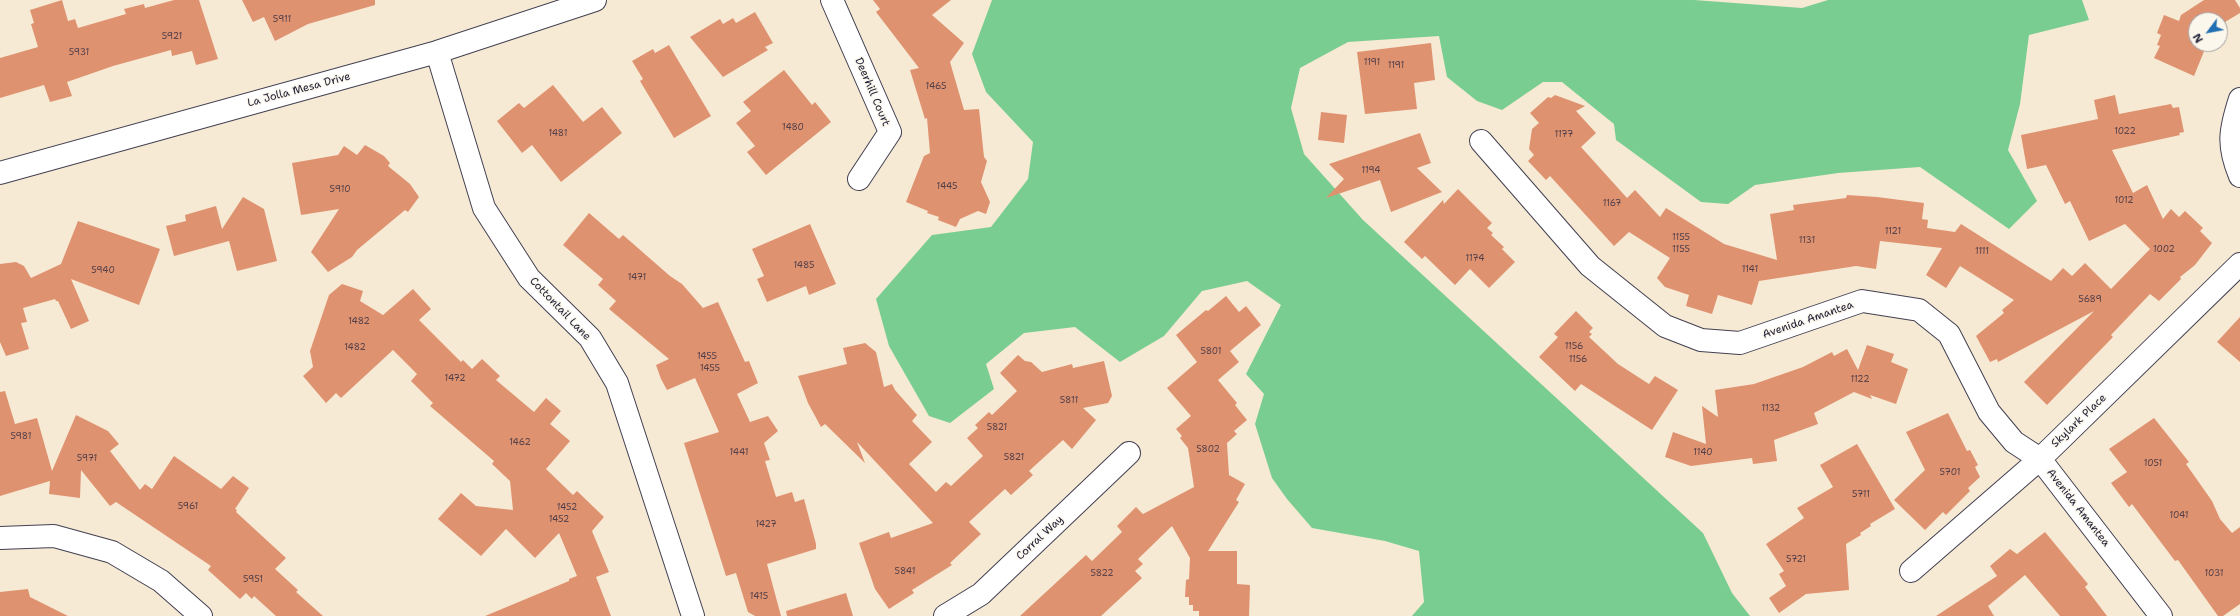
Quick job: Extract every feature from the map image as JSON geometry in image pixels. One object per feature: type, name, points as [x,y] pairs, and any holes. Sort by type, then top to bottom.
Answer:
[{"type":"street","name":"La Jolla Mesa Drive","points":[[0,173],[436,52],[595,0]]},
{"type":"street","name":"Deerhill Court","points":[[832,0],[890,132],[859,179]]},
{"type":"street","name":"Cottontail Lane","points":[[436,52],[484,208],[529,278],[590,338],[617,383],[693,616]]},
{"type":"street","points":[[2240,99],[2231,126],[2232,157],[2240,176]]},
{"type":"street","name":"Avenida Amantea","points":[[1481,141],[1590,266],[1665,326],[1701,340],[1740,344],[1862,301],[1919,310],[1949,334],[1989,412],[2014,442],[2040,459],[2161,616]]},
{"type":"street","name":"Skylark Place","points":[[1911,571],[2040,459],[2240,264]]},
{"type":"street","name":"Corral Way","points":[[945,616],[981,594],[1129,453]]},
{"type":"street","points":[[0,538],[54,536],[112,552],[162,581],[201,616]]},
{"type":"green space","points":[[992,0],[1694,0],[1802,8],[1828,0],[2082,0],[2089,20],[2029,35],[2020,104],[2008,150],[2037,201],[2009,229],[1920,167],[1838,173],[1755,185],[1728,204],[1701,202],[1616,140],[1614,124],[1562,82],[1543,82],[1502,110],[1477,101],[1447,77],[1439,36],[1348,42],[1300,68],[1291,108],[1304,154],[1363,220],[1703,533],[1732,593],[1750,616],[1412,616],[1424,602],[1419,551],[1385,541],[1312,528],[1287,499],[1272,478],[1255,424],[1264,394],[1246,374],[1281,305],[1247,281],[1202,291],[1164,336],[1120,362],[1075,327],[1024,333],[986,364],[994,389],[950,423],[929,416],[889,346],[876,299],[932,235],[991,227],[1028,179],[1033,142],[986,92],[972,54]]},
{"type":"building","points":[[62,0],[68,21],[75,19],[78,28],[126,14],[124,9],[144,4],[145,8],[174,0],[199,0],[218,59],[196,65],[192,51],[172,56],[171,50],[113,66],[67,82],[72,96],[50,102],[44,85],[0,98],[0,58],[38,47],[31,24],[34,23],[30,10]]},
{"type":"building","points":[[242,0],[375,0],[375,5],[308,24],[275,41],[264,17],[253,22]]},
{"type":"building","points":[[873,0],[951,0],[932,15],[964,43],[950,62],[964,110],[979,109],[984,157],[987,161],[981,182],[990,202],[986,214],[978,211],[960,219],[956,227],[938,220],[939,217],[927,213],[928,211],[906,202],[924,156],[930,153],[927,118],[925,119],[910,70],[919,68],[876,12],[880,9]]},
{"type":"building","points":[[2204,0],[2235,0],[2240,8],[2240,13],[2228,20],[2228,12],[2188,12],[2188,52],[2204,52],[2194,76],[2154,58],[2160,46],[2157,45],[2161,35],[2157,33],[2164,15],[2179,21],[2181,15]]},
{"type":"building","points":[[755,12],[773,43],[765,47],[768,50],[723,77],[690,37],[720,19],[723,24],[733,18],[736,23]]},
{"type":"building","points":[[1431,43],[1435,80],[1414,83],[1417,109],[1365,114],[1357,52]]},
{"type":"building","points":[[669,45],[711,116],[674,138],[640,81],[643,79],[632,61],[653,49],[655,53]]},
{"type":"building","points":[[784,70],[812,105],[815,102],[831,122],[766,175],[747,152],[755,146],[736,123],[751,111],[743,102]]},
{"type":"building","points":[[553,85],[583,122],[602,107],[622,133],[561,182],[532,145],[522,153],[497,121],[519,103],[524,108]]},
{"type":"building","points":[[1555,95],[1585,106],[1576,111],[1596,133],[1581,147],[1627,198],[1635,190],[1660,217],[1666,208],[1724,244],[1777,260],[1770,214],[1794,210],[1793,205],[1846,198],[1847,195],[1877,197],[1924,203],[1922,219],[1928,220],[1927,228],[1955,232],[1961,224],[2051,281],[2063,268],[2072,276],[2085,263],[2111,289],[2150,249],[2125,224],[2089,241],[2070,201],[2065,204],[2046,165],[2027,169],[2021,135],[2098,119],[2094,100],[2115,95],[2119,114],[2171,104],[2173,108],[2179,107],[2184,132],[2179,133],[2180,135],[2112,150],[2133,193],[2147,185],[2163,219],[2171,209],[2179,217],[2185,211],[2203,228],[2200,231],[2212,243],[2195,265],[2180,277],[2181,279],[2159,301],[2150,294],[2111,335],[2113,337],[2047,405],[2024,382],[2094,311],[1998,362],[1997,359],[1990,362],[1976,336],[2004,313],[2002,310],[2014,300],[1960,266],[1946,288],[1926,275],[1942,248],[1880,241],[1876,269],[1856,266],[1759,281],[1752,305],[1718,295],[1712,314],[1686,306],[1689,295],[1665,287],[1657,278],[1670,258],[1629,232],[1614,246],[1550,176],[1546,180],[1528,161],[1534,155],[1529,149],[1532,129],[1539,123],[1530,113],[1548,97],[1551,98]]},
{"type":"building","points":[[1321,112],[1347,115],[1344,143],[1318,140]]},
{"type":"building","points":[[1420,133],[1431,163],[1417,168],[1442,192],[1391,212],[1380,180],[1326,198],[1344,179],[1329,164]]},
{"type":"building","points":[[365,145],[384,156],[390,163],[388,166],[410,184],[419,197],[408,212],[405,210],[357,250],[352,257],[328,272],[311,252],[339,209],[301,215],[292,163],[338,155],[344,146],[357,155]]},
{"type":"building","points":[[1458,189],[1492,223],[1487,228],[1493,233],[1491,235],[1504,247],[1502,249],[1515,262],[1489,288],[1470,269],[1455,285],[1425,256],[1422,259],[1404,242],[1443,200],[1444,204]]},
{"type":"building","points":[[243,197],[264,209],[277,261],[237,271],[229,241],[174,256],[166,226],[186,221],[185,215],[216,206],[222,229]]},
{"type":"building","points":[[589,213],[619,239],[623,235],[670,276],[682,284],[703,308],[718,302],[745,362],[749,361],[758,383],[737,394],[750,422],[768,416],[778,431],[764,443],[770,460],[765,461],[776,497],[792,492],[795,502],[804,499],[816,544],[816,549],[767,564],[781,616],[755,616],[748,612],[736,573],[726,576],[684,443],[719,432],[695,378],[667,390],[656,365],[669,359],[609,309],[616,301],[598,285],[603,279],[563,245]]},
{"type":"building","points":[[78,221],[160,249],[139,305],[71,279],[89,321],[71,329],[58,301],[55,299],[23,308],[27,322],[21,323],[29,349],[6,356],[0,342],[0,264],[16,262],[24,266],[31,278],[61,264]]},
{"type":"building","points":[[810,224],[836,284],[809,295],[806,286],[767,302],[757,279],[764,276],[752,249]]},
{"type":"building","points":[[342,284],[363,291],[360,301],[383,315],[413,289],[431,309],[419,320],[461,362],[463,360],[472,369],[482,359],[500,376],[496,380],[534,412],[546,398],[561,411],[550,424],[570,441],[546,469],[573,495],[577,491],[604,517],[592,531],[609,572],[596,577],[611,616],[485,616],[569,581],[569,579],[577,576],[559,533],[535,558],[506,529],[481,556],[438,519],[461,493],[476,506],[513,510],[510,481],[492,464],[494,461],[430,406],[433,403],[411,381],[417,374],[393,350],[341,398],[336,393],[326,403],[303,376],[313,367],[310,351],[329,295]]},
{"type":"building","points":[[1226,296],[1239,312],[1246,306],[1261,325],[1230,351],[1239,362],[1218,380],[1237,403],[1235,405],[1247,420],[1234,431],[1237,434],[1227,443],[1229,475],[1245,484],[1236,500],[1239,502],[1208,551],[1237,551],[1237,584],[1250,585],[1249,616],[1199,616],[1199,611],[1193,611],[1193,605],[1189,605],[1189,597],[1185,597],[1186,580],[1189,579],[1190,558],[1172,526],[1138,559],[1143,564],[1135,571],[1142,578],[1101,616],[1020,616],[1086,555],[1092,561],[1122,532],[1117,526],[1136,507],[1143,514],[1194,487],[1188,448],[1180,438],[1182,436],[1176,429],[1191,416],[1167,388],[1197,362],[1176,335],[1206,310],[1208,311]]},
{"type":"building","points":[[1576,311],[1593,328],[1589,332],[1592,334],[1589,337],[1618,364],[1649,384],[1655,376],[1678,390],[1652,430],[1581,384],[1575,391],[1539,357],[1558,337],[1554,334]]},
{"type":"building","points":[[2240,317],[2240,362],[2217,342]]},
{"type":"building","points":[[865,343],[876,352],[884,387],[892,384],[895,390],[917,415],[912,421],[932,442],[909,464],[936,492],[946,482],[951,486],[983,456],[967,438],[978,428],[975,425],[989,412],[992,415],[1017,391],[1000,373],[1018,355],[1025,361],[1031,362],[1042,372],[1072,364],[1073,368],[1104,361],[1112,396],[1108,403],[1083,408],[1096,420],[1072,449],[1063,440],[1029,471],[1033,475],[1011,495],[1005,489],[969,522],[981,534],[950,563],[952,565],[912,590],[914,593],[889,609],[875,589],[859,543],[889,532],[891,538],[933,523],[857,442],[865,463],[825,424],[821,427],[808,403],[798,376],[847,364],[843,348]]},
{"type":"building","points":[[1867,345],[1894,354],[1891,362],[1908,369],[1896,404],[1870,395],[1872,399],[1854,392],[1814,413],[1818,424],[1774,440],[1777,461],[1753,464],[1752,458],[1691,466],[1665,457],[1673,432],[1706,444],[1702,406],[1718,417],[1715,390],[1754,384],[1803,367],[1832,352],[1834,356],[1847,349],[1858,370]]},
{"type":"building","points":[[5,391],[15,424],[37,418],[52,471],[76,415],[108,431],[119,444],[110,451],[140,490],[145,484],[152,489],[174,456],[221,489],[233,476],[249,488],[235,509],[237,510],[236,512],[286,558],[275,569],[298,590],[296,592],[323,616],[276,616],[254,596],[252,599],[246,593],[240,599],[208,570],[211,566],[116,502],[110,506],[81,470],[80,498],[49,494],[50,481],[0,496],[0,392]]},
{"type":"building","points":[[1948,413],[1967,451],[1970,450],[1978,465],[1975,467],[1980,477],[1968,488],[1970,491],[1946,515],[1943,512],[1925,530],[1894,500],[1925,470],[1906,432]]},
{"type":"building","points":[[2154,418],[2189,462],[2186,464],[2212,501],[2220,519],[2232,533],[2240,527],[2240,604],[2223,616],[2218,616],[2178,560],[2175,561],[2132,504],[2129,507],[2111,483],[2127,472],[2109,449]]},
{"type":"building","points":[[1857,444],[1895,509],[1870,524],[1871,526],[1860,533],[1861,535],[1846,544],[1849,590],[1806,594],[1779,613],[1769,598],[1786,586],[1779,574],[1784,571],[1766,544],[1804,518],[1797,508],[1833,487],[1820,465]]},
{"type":"building","points":[[2045,532],[2088,584],[2085,587],[2107,616],[2060,616],[2025,575],[1988,606],[1994,616],[1936,616],[1997,576],[1990,566],[2010,549],[2017,554]]},
{"type":"building","points":[[28,589],[30,597],[68,616],[0,616],[0,592]]},
{"type":"building","points":[[846,593],[853,616],[787,616],[786,611]]}]
